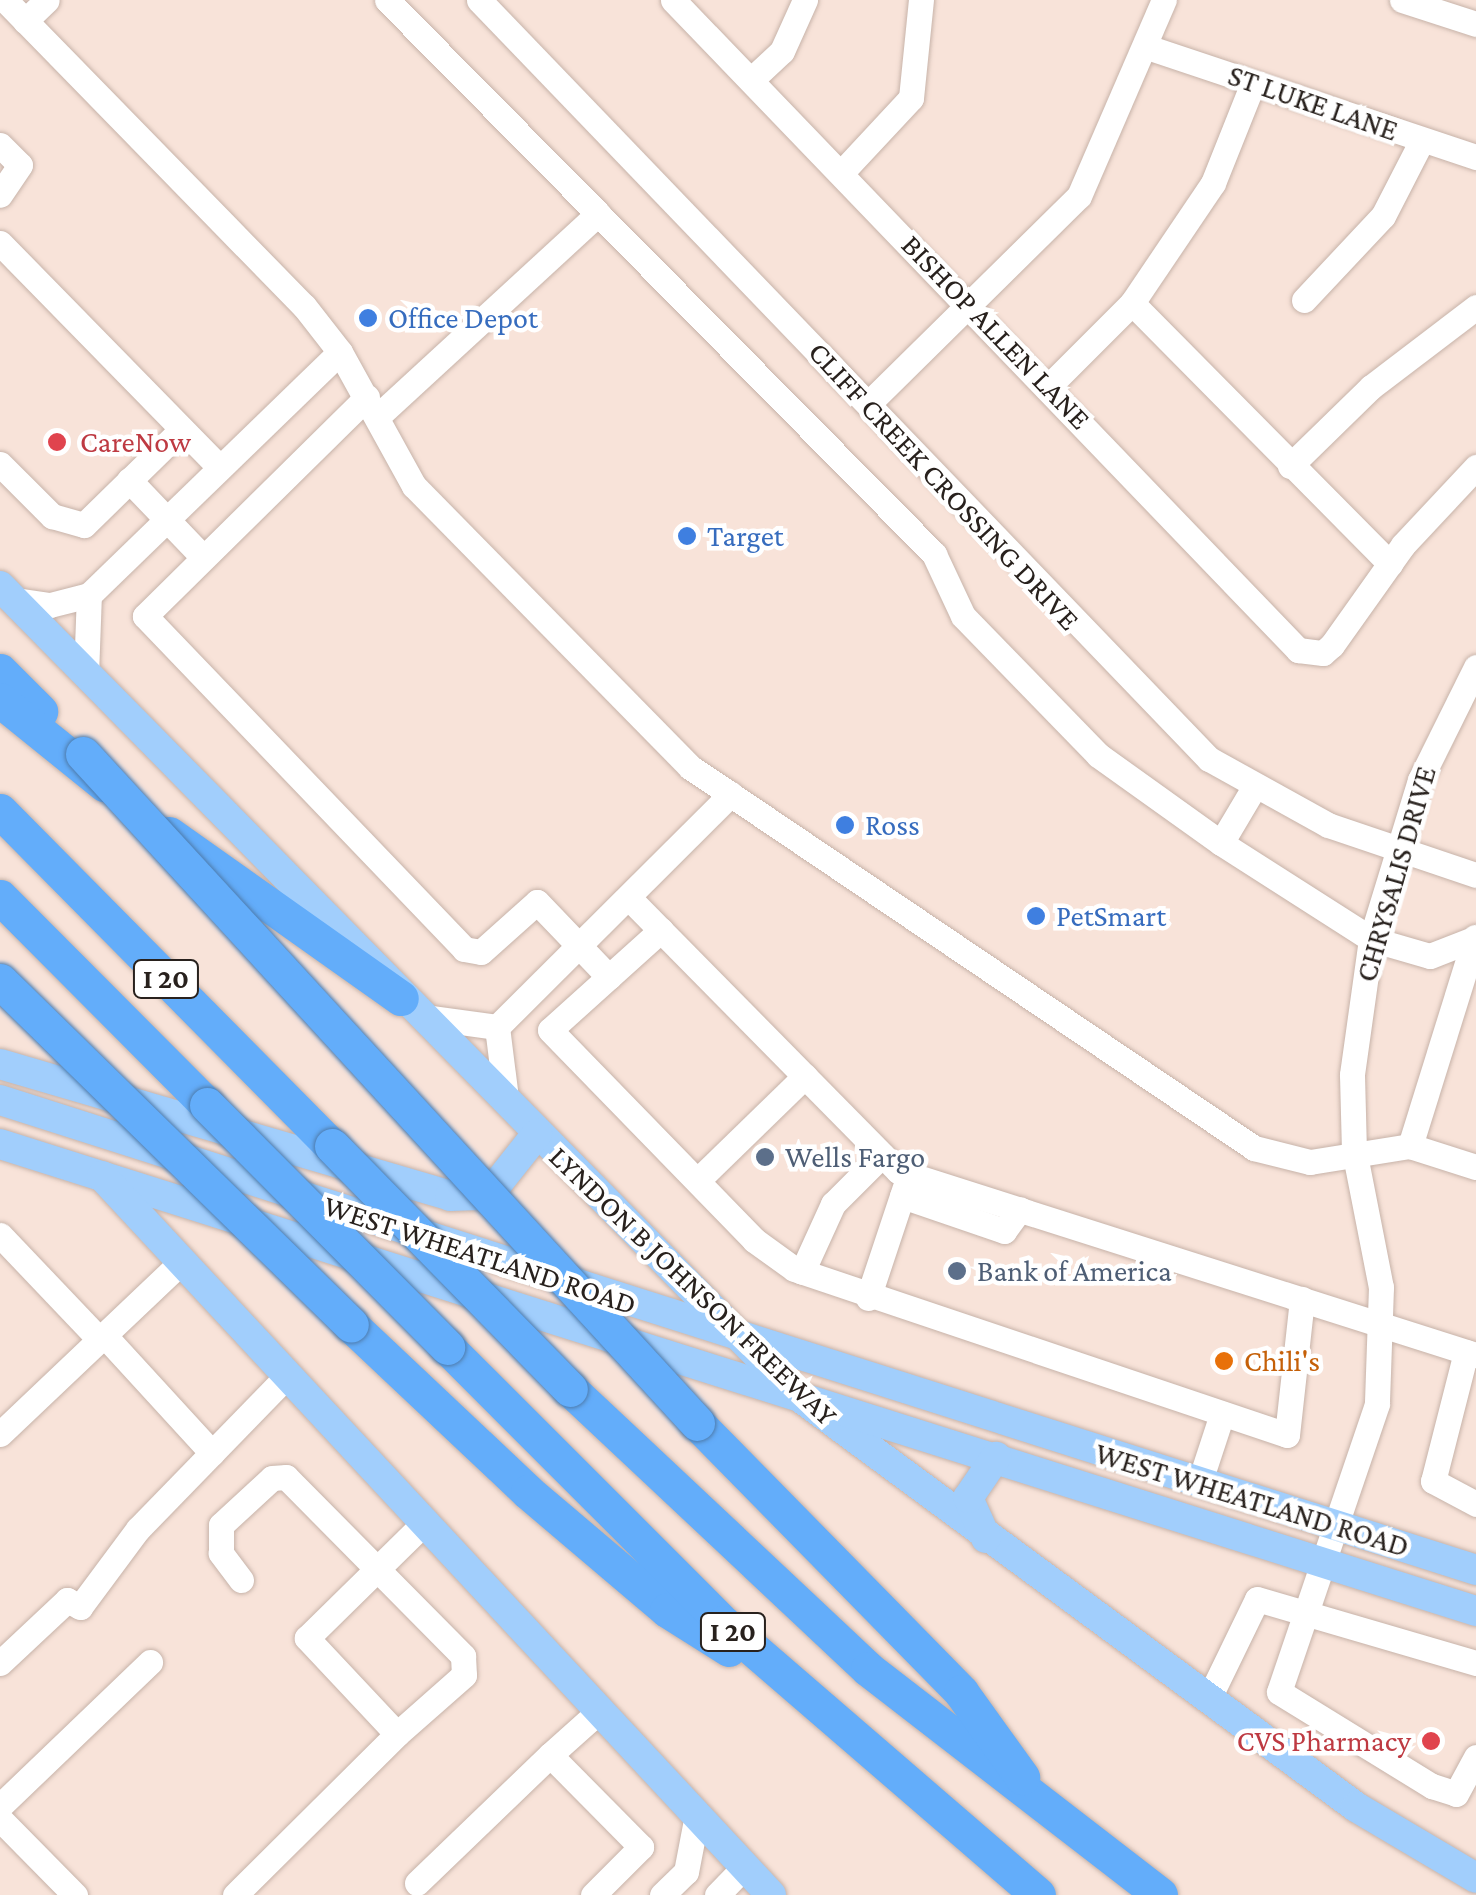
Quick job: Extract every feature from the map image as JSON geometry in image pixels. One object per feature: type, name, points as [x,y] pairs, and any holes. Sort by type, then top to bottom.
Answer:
[{"type":"highway","points":[[0,671],[83,754],[697,1422],[962,1692],[1048,1815]]},
{"type":"highway","points":[[0,700],[200,858],[408,1006]]},
{"type":"highway","name":"I 20","points":[[0,811],[570,1389],[781,1592],[1048,1815],[1160,1895]]},
{"type":"highway","name":"I 20","points":[[0,896],[447,1348],[802,1696],[1038,1895]]},
{"type":"highway","points":[[0,981],[350,1325],[666,1610],[802,1696]]},
{"type":"main road","name":"LYNDON B JOHNSON FREEWAY","points":[[7,593],[408,1006],[538,1134],[692,1309],[742,1340],[797,1394],[988,1541],[1356,1807],[1476,1878]]},
{"type":"main road","points":[[0,1064],[450,1196],[479,1195],[498,1182],[538,1134]]},
{"type":"main road","points":[[0,1080],[13,1104],[101,1176]]},
{"type":"main road","name":"WEST WHEATLAND ROAD","points":[[13,1104],[231,1175],[692,1309]]},
{"type":"main road","name":"WEST WHEATLAND ROAD","points":[[0,1144],[101,1176],[134,1198],[565,1322],[1476,1610]]},
{"type":"main road","points":[[231,1175],[210,1182],[169,1174],[134,1198],[181,1262],[741,1870],[771,1895]]},
{"type":"main road","points":[[565,1322],[660,1330],[692,1309]]},
{"type":"main road","name":"WEST WHEATLAND ROAD","points":[[742,1340],[1476,1570]]},
{"type":"main road","points":[[988,1541],[968,1498],[996,1458]]},
{"type":"street","points":[[4,0],[340,352],[414,486],[690,767],[1254,1148],[1310,1162],[1354,1150],[1410,1146],[1476,1167]]},
{"type":"street","points":[[25,21],[47,0]]},
{"type":"street","points":[[387,0],[934,554],[962,616],[1098,755],[1310,908],[1372,939],[1430,956],[1475,938]]},
{"type":"street","name":"CLIFF CREEK CROSSING DRIVE","points":[[478,0],[868,404],[1159,714],[1253,789],[1398,850],[1476,875]]},
{"type":"street","name":"BISHOP ALLEN LANE","points":[[673,0],[972,305],[1298,650],[1323,654],[1390,564]]},
{"type":"street","points":[[751,80],[782,51],[805,0]]},
{"type":"street","points":[[842,172],[911,98],[922,0]]},
{"type":"street","points":[[868,404],[1079,196],[1150,48],[1164,0]]},
{"type":"street","points":[[1402,0],[1476,24]]},
{"type":"street","name":"ST LUKE LANE","points":[[1150,48],[1476,157]]},
{"type":"street","points":[[1049,386],[1132,303],[1204,200],[1253,83]]},
{"type":"street","points":[[1304,300],[1383,216],[1422,140]]},
{"type":"street","points":[[0,145],[20,166],[0,195]]},
{"type":"street","points":[[598,214],[200,554],[145,616],[464,948],[481,952],[537,902],[609,977]]},
{"type":"street","points":[[0,243],[219,467]]},
{"type":"street","points":[[1132,303],[1390,564],[1476,467]]},
{"type":"street","points":[[1290,466],[1371,386],[1476,307]]},
{"type":"street","points":[[7,593],[50,605],[89,595],[340,352]]},
{"type":"street","points":[[0,464],[68,528],[84,525],[182,428]]},
{"type":"street","points":[[129,480],[200,554]]},
{"type":"street","points":[[86,675],[89,595]]},
{"type":"street","name":"CHRYSALIS DRIVE","points":[[1476,667],[1437,739],[1372,939],[1352,1074],[1354,1150],[1381,1324],[1377,1404],[1279,1692],[1310,1718],[1432,1786],[1456,1794],[1476,1757]]},
{"type":"street","points":[[1220,843],[1253,789]]},
{"type":"street","points":[[510,1107],[496,1064],[497,1026],[731,794]]},
{"type":"street","points":[[629,898],[882,1155],[905,1185],[1020,1209],[1471,1354],[1432,1481],[1476,1504]]},
{"type":"street","points":[[661,930],[550,1030],[768,1253],[802,1272],[868,1298],[1287,1435],[1302,1299]]},
{"type":"street","points":[[1410,1146],[1475,938]]},
{"type":"street","points":[[408,1006],[497,1026]]},
{"type":"street","points":[[698,1180],[805,1076]]},
{"type":"street","points":[[802,1272],[833,1204],[882,1155]]},
{"type":"street","points":[[868,1298],[905,1185]]},
{"type":"street","points":[[0,1235],[212,1453]]},
{"type":"street","points":[[0,1434],[181,1262]]},
{"type":"street","points":[[0,1662],[68,1600],[80,1607],[105,1567],[286,1376]]},
{"type":"street","points":[[1199,1484],[1222,1414]]},
{"type":"street","points":[[235,1895],[466,1665],[298,1484],[272,1478],[221,1525],[222,1553],[240,1580]]},
{"type":"street","points":[[397,1734],[308,1638],[423,1524]]},
{"type":"street","points":[[1208,1700],[1233,1666],[1252,1602],[1306,1613],[1476,1663]]},
{"type":"street","points":[[0,1806],[150,1662]]},
{"type":"street","points":[[417,1883],[598,1712]]},
{"type":"street","points":[[550,1755],[640,1847],[592,1895]]},
{"type":"street","points":[[0,1819],[75,1895]]},
{"type":"street","points":[[662,1895],[686,1872],[696,1820]]},
{"type":"street","points":[[717,1895],[741,1870]]},
{"type":"place","name":"Office Depot","points":[[368,318]]},
{"type":"place","name":"CareNow","points":[[57,442]]},
{"type":"place","name":"Target","points":[[687,536]]},
{"type":"place","name":"Ross","points":[[845,825]]},
{"type":"place","name":"PetSmart","points":[[1036,916]]},
{"type":"place","name":"Wells Fargo","points":[[765,1157]]},
{"type":"place","name":"Bank of America","points":[[957,1271]]},
{"type":"place","name":"Chili's","points":[[1224,1361]]},
{"type":"place","name":"CVS Pharmacy","points":[[1431,1741]]}]
